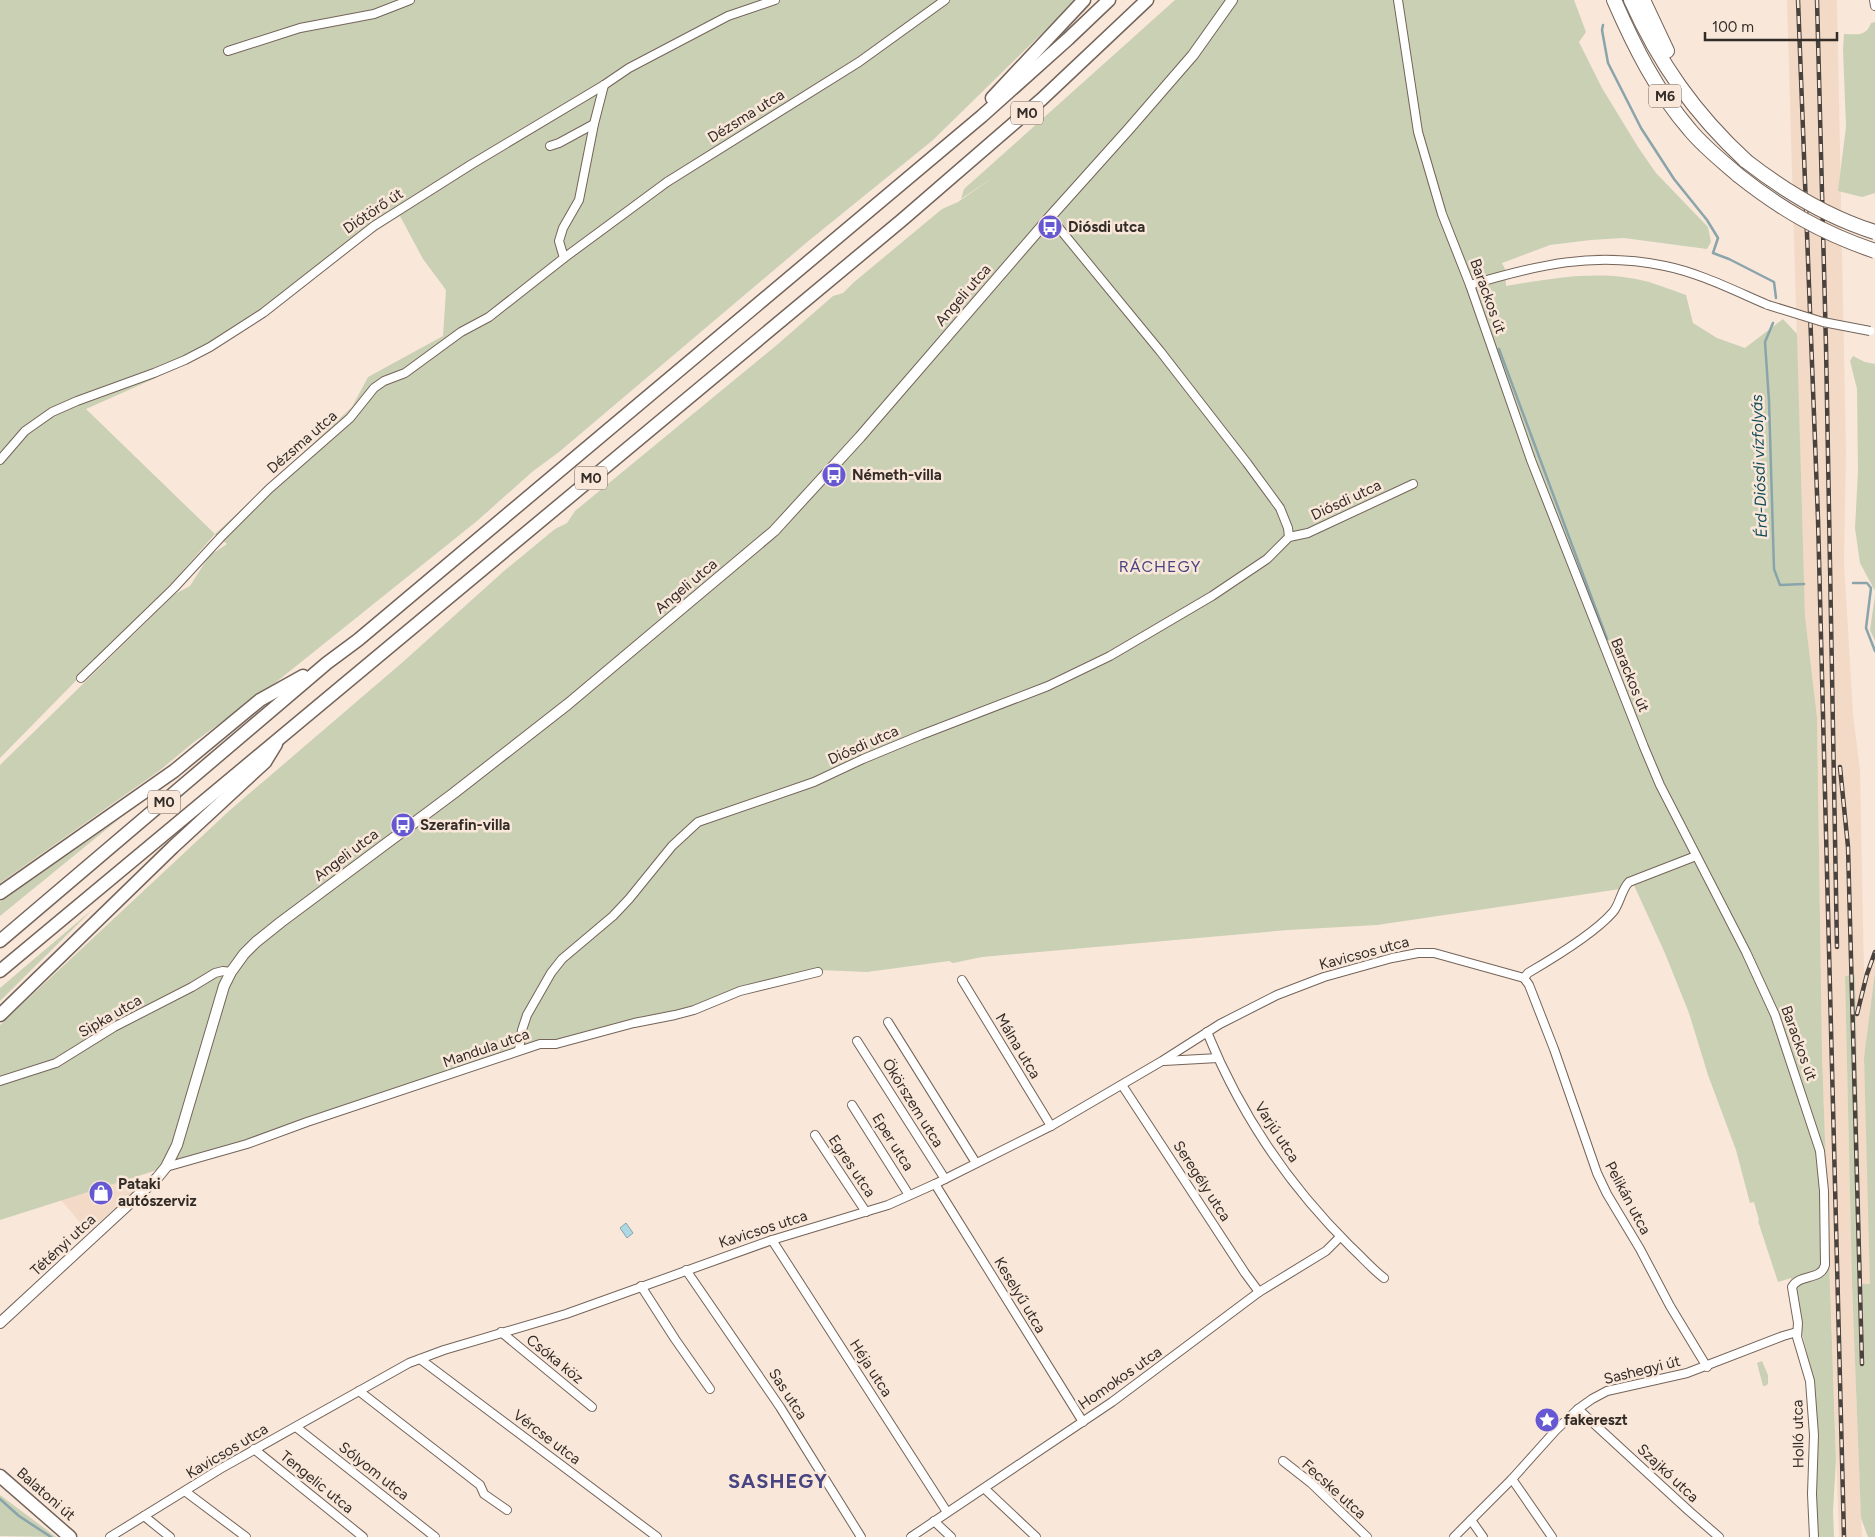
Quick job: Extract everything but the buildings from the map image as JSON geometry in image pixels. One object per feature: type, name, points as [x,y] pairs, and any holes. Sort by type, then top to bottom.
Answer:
[{"type":"highway","name":"M6","points":[[1614,0],[1634,45],[1666,97],[1690,130],[1738,175],[1763,195],[1807,223],[1853,244],[1875,251]]},
{"type":"highway","points":[[1631,0],[1660,57],[1694,108]]},
{"type":"highway","points":[[1643,0],[1694,108]]},
{"type":"highway","name":"M6","points":[[1694,108],[1720,137],[1773,182],[1814,207],[1875,232]]},
{"type":"main road","points":[[982,116],[994,94],[1084,0]]},
{"type":"main road","name":"M0","points":[[0,941],[327,663],[373,627],[982,116],[1109,0]]},
{"type":"main road","name":"M0","points":[[0,970],[902,220],[1042,99],[1147,0]]},
{"type":"main road","points":[[0,893],[174,771],[260,700],[327,663]]},
{"type":"main road","points":[[0,1015],[265,762],[280,736]]},
{"type":"main road","name":"Balatoni út","points":[[0,1476],[70,1537]]},
{"type":"street","points":[[228,51],[300,28],[374,14],[410,0]]},
{"type":"street","name":"Diótörő út","points":[[0,460],[25,431],[52,412],[185,360],[263,313],[374,226],[629,68],[728,16],[775,0]]},
{"type":"street","name":"Dézsma utca","points":[[81,678],[174,588],[269,489],[350,418],[374,388],[384,381],[406,373],[461,332],[490,317],[564,258],[667,182],[859,62],[945,0]]},
{"type":"street","name":"Angeli utca","points":[[166,1167],[177,1145],[219,1001],[231,972],[244,954],[256,942],[454,793],[568,704],[774,531],[860,437],[1050,216],[1193,55],[1232,0]]},
{"type":"street","name":"Barackos út","points":[[1398,0],[1422,148],[1442,214],[1470,285],[1531,460],[1614,673],[1657,777],[1746,952],[1775,1015],[1820,1151],[1824,1191],[1825,1265],[1824,1270],[1820,1274],[1797,1281],[1792,1288],[1798,1323],[1797,1332]]},
{"type":"street","points":[[1874,0],[1875,6]]},
{"type":"street","points":[[564,258],[559,241],[563,228],[579,200],[604,85]]},
{"type":"street","points":[[550,146],[594,124]]},
{"type":"street","points":[[1050,216],[1247,462],[1280,508],[1288,528],[1288,537]]},
{"type":"street","points":[[1470,285],[1547,265],[1569,261],[1613,259],[1648,263],[1682,270],[1768,305],[1823,322],[1873,331]]},
{"type":"street","name":"Diósdi utca","points":[[519,1050],[522,1030],[527,1015],[562,959],[612,916],[634,893],[672,846],[688,829],[698,822],[814,782],[921,735],[1048,686],[1110,656],[1212,596],[1267,559],[1288,537],[1308,533],[1413,484]]},
{"type":"street","points":[[1524,978],[1528,973],[1607,919],[1620,902],[1625,885],[1628,882],[1696,856]]},
{"type":"street","name":"Kavicsos utca","points":[[110,1537],[254,1449],[359,1390],[420,1359],[501,1332],[566,1314],[772,1240],[866,1212],[910,1195],[1051,1126],[1208,1032],[1277,996],[1316,980],[1392,958],[1434,952],[1524,978]]},
{"type":"street","name":"Sipka utca","points":[[0,1081],[56,1063],[114,1027],[192,987],[215,972],[231,972]]},
{"type":"street","name":"Mandula utca","points":[[166,1167],[247,1144],[519,1050],[545,1043],[556,1044],[634,1023],[675,1016],[740,991],[818,972]]},
{"type":"street","name":"Pelikán utca","points":[[1524,978],[1530,985],[1551,1041],[1597,1173],[1678,1320],[1707,1367]]},
{"type":"street","name":"Málna utca","points":[[962,980],[1051,1126]]},
{"type":"street","points":[[888,1022],[976,1163]]},
{"type":"street","name":"Varjú utca","points":[[1208,1032],[1218,1058],[1261,1138],[1291,1178],[1340,1237],[1384,1278]]},
{"type":"street","name":"Ökörszem utca","points":[[858,1041],[945,1179]]},
{"type":"street","points":[[1186,1046],[1192,1060]]},
{"type":"street","name":"Kavicsos utca","points":[[1162,1061],[1218,1058]]},
{"type":"street","name":"Seregély utca","points":[[1122,1084],[1245,1273],[1260,1292]]},
{"type":"street","name":"Eper utca","points":[[852,1105],[910,1195]]},
{"type":"street","name":"Egres utca","points":[[815,1136],[866,1212]]},
{"type":"street","name":"Tétényi utca","points":[[0,1323],[166,1167]]},
{"type":"street","name":"Keselyű utca","points":[[935,1184],[1082,1422]]},
{"type":"street","name":"Homokos utca","points":[[912,1537],[947,1512],[985,1489],[1161,1367],[1260,1292],[1318,1256],[1340,1237]]},
{"type":"street","name":"Héja utca","points":[[772,1240],[947,1512]]},
{"type":"street","name":"Sas utca","points":[[686,1270],[780,1407],[862,1537]]},
{"type":"street","points":[[641,1286],[710,1389]]},
{"type":"street","name":"Csóka köz","points":[[501,1332],[592,1406]]},
{"type":"street","name":"Sashegyi út","points":[[1454,1537],[1578,1409],[1607,1391],[1707,1367],[1797,1332]]},
{"type":"street","name":"Holló utca","points":[[1797,1332],[1810,1381],[1814,1435],[1812,1494],[1814,1537]]},
{"type":"street","name":"Vércse utca","points":[[420,1359],[657,1537]]},
{"type":"street","points":[[359,1390],[480,1485],[484,1494],[507,1510]]},
{"type":"street","name":"Szajkó utca","points":[[1578,1409],[1719,1537]]},
{"type":"street","name":"Sólyom utca","points":[[296,1427],[435,1537]]},
{"type":"street","name":"Tengelic utca","points":[[254,1449],[363,1537]]},
{"type":"street","name":"Fecske utca","points":[[1283,1461],[1311,1483],[1368,1537]]},
{"type":"street","points":[[1512,1479],[1552,1537]]},
{"type":"street","points":[[1497,1481],[1503,1487]]},
{"type":"street","points":[[985,1489],[1036,1537]]},
{"type":"street","points":[[186,1492],[246,1537]]},
{"type":"street","points":[[144,1516],[170,1537]]},
{"type":"street","points":[[1471,1520],[1483,1537]]},
{"type":"street","points":[[934,1521],[951,1537]]},
{"type":"shaded area","points":[[1787,0],[1837,0],[1846,452],[1844,562],[1853,714],[1860,770],[1864,974],[1875,949],[1875,972],[1864,1057],[1871,1284],[1862,1284],[1855,976],[1845,976],[1852,1284],[1862,1537],[1839,1537],[1822,1053],[1817,717],[1805,616]]},
{"type":"shaded area","points":[[135,1177],[141,1185],[88,1232],[61,1200]]},
{"type":"green space","points":[[0,0],[1076,0],[933,140],[806,243],[559,452],[532,472],[477,521],[270,687],[194,742],[159,771],[0,883],[0,765],[175,594],[190,586],[209,556],[227,544],[215,534],[172,583],[0,758]],"holes":[[[400,216],[423,259],[446,290],[443,336],[368,377],[352,407],[215,534],[86,409],[187,364],[210,351],[280,305],[332,259]]]},
{"type":"green space","points":[[1175,0],[1574,0],[1586,32],[1579,42],[1602,88],[1656,173],[1708,227],[1711,242],[1707,249],[1624,238],[1550,245],[1502,263],[1505,269],[1506,286],[1578,276],[1595,275],[1631,278],[1686,295],[1693,323],[1717,338],[1745,348],[1783,319],[1797,334],[1805,616],[1817,717],[1822,1053],[1836,1460],[1833,1511],[1834,1537],[1815,1537],[1815,1452],[1819,1438],[1812,1395],[1814,1383],[1800,1329],[1791,1278],[1778,1282],[1758,1221],[1754,1202],[1750,1203],[1736,1150],[1708,1075],[1689,1013],[1664,951],[1633,883],[1620,889],[1377,925],[1288,930],[982,957],[953,963],[949,961],[867,972],[819,970],[755,988],[694,1010],[545,1043],[0,1220],[0,1025],[229,811],[404,661],[504,571],[555,529],[567,523],[575,511],[778,344],[833,296],[843,293],[942,209],[958,202],[998,174],[961,199],[964,189]]},
{"type":"green space","points":[[1875,22],[1875,193],[1862,197],[1838,191],[1846,127],[1844,34],[1864,33],[1871,23]]},
{"type":"green space","points":[[1853,356],[1865,362],[1875,364],[1875,591],[1860,563],[1855,528],[1858,471],[1857,389],[1850,361]]},
{"type":"green space","points":[[1875,595],[1875,641],[1870,630]]},
{"type":"green space","points":[[119,819],[0,916],[0,902]]},
{"type":"green space","points":[[93,909],[0,1001],[0,988]]},
{"type":"green space","points":[[1875,972],[1875,1537],[1868,1537],[1861,1518],[1852,1284],[1845,976],[1855,975],[1862,1284],[1870,1284],[1864,1057]]},
{"type":"green space","points":[[1762,1361],[1768,1375],[1768,1384],[1765,1386],[1763,1386],[1757,1363]]},
{"type":"green space","points":[[0,1495],[56,1537],[0,1536]]},
{"type":"water","points":[[626,1223],[633,1233],[627,1238],[620,1228]]},
{"type":"waterway","name":"Érd-Diósdi vízfolyás","points":[[1603,25],[1602,30],[1608,63],[1641,128],[1674,179],[1707,220],[1718,238],[1713,253],[1774,282],[1776,298]]},
{"type":"waterway","name":"Érd-Diósdi vízfolyás","points":[[1773,323],[1765,342],[1769,401],[1774,569],[1780,585],[1804,584]]},
{"type":"waterway","points":[[1499,349],[1607,639]]},
{"type":"waterway","name":"Érd-Diósdi vízfolyás","points":[[1853,583],[1867,583],[1871,588],[1866,628],[1875,651]]},
{"type":"waterway","points":[[0,1499],[19,1516],[51,1537]]},
{"type":"railway","points":[[1798,0],[1818,519],[1844,1537]]},
{"type":"railway","points":[[1817,0],[1826,346],[1837,947]]},
{"type":"railway","points":[[1840,767],[1848,847],[1862,1364]]},
{"type":"railway","points":[[1857,1014],[1867,974],[1875,952]]},
{"type":"place","name":"Diósdi utca","points":[[1050,227]]},
{"type":"place","name":"Németh-villa","points":[[834,475]]},
{"type":"place","name":"Szerafin-villa","points":[[403,825]]},
{"type":"place","name":"Pataki autószerviz","points":[[101,1193]]},
{"type":"place","name":"fakereszt","points":[[1547,1420]]},
{"type":"district","name":"RÁCHEGY","points":[[1160,566]]},
{"type":"district","name":"SASHEGY","points":[[778,1481]]}]
